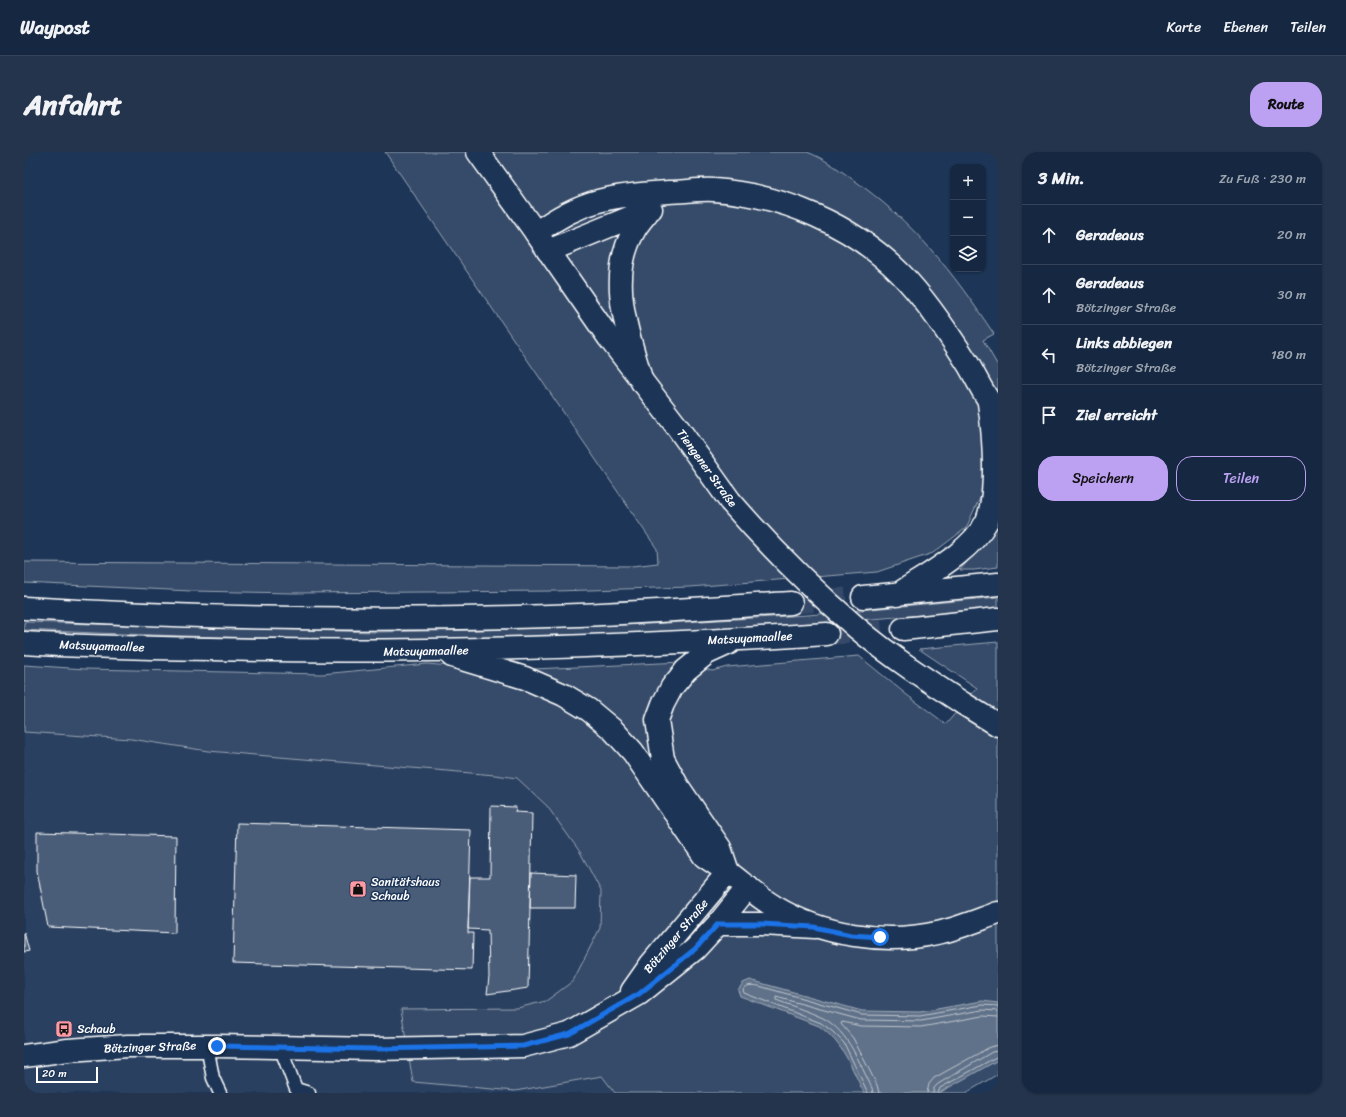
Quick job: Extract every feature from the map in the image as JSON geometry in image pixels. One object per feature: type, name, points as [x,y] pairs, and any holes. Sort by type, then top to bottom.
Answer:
[{"type":"main road","name":"Tiengener Straße","points":[[478,152],[609,338],[678,428],[730,501],[806,581],[857,628],[905,665],[964,704],[998,724]]},
{"type":"main road","points":[[536,233],[549,223],[591,202],[625,194],[715,190],[774,200],[806,211],[843,230],[875,250],[902,274],[944,328],[969,365],[994,408],[996,460],[993,506],[987,522],[973,539],[954,556],[897,595]]},
{"type":"main road","points":[[548,251],[650,209],[677,192]]},
{"type":"main road","points":[[642,382],[628,333],[620,282],[624,255],[634,229],[650,209]]},
{"type":"main road","points":[[863,597],[897,595],[998,584]]},
{"type":"main road","points":[[24,608],[279,618],[386,619],[578,615],[791,603]]},
{"type":"main road","points":[[903,629],[998,619]]},
{"type":"main road","name":"Matsuyamaallee","points":[[24,643],[65,646],[283,651],[436,652],[738,640],[827,634]]},
{"type":"main road","points":[[728,872],[720,848],[677,785],[663,759],[658,720],[663,704],[672,687],[686,670],[707,653],[738,640]]},
{"type":"main road","points":[[436,652],[525,678],[564,696],[589,710],[613,730],[633,752],[704,856],[775,907],[814,927],[851,935],[909,936],[937,933],[998,913]]},
{"type":"main road","name":"Bötzinger Straße","points":[[626,1001],[651,964],[728,872]]},
{"type":"main road","name":"Bötzinger Straße","points":[[24,1056],[68,1050],[128,1046],[375,1049],[523,1046],[569,1034],[639,994],[695,949],[718,924],[748,887]]},
{"type":"main road","name":"Bötzinger Straße","points":[[718,924],[762,924],[814,927]]},
{"type":"lane","points":[[207,1046],[213,1078],[220,1093]]},
{"type":"lane","points":[[280,1047],[296,1089],[308,1093]]},
{"type":"shaded area","points":[[385,152],[807,152],[819,157],[835,167],[874,195],[913,230],[963,289],[994,334],[983,340],[998,366],[998,425],[982,445],[985,486],[966,528],[933,553],[877,572],[690,587],[555,591],[293,593],[191,591],[24,583],[24,562],[632,566],[658,563],[657,549]]},
{"type":"shaded area","points":[[998,513],[998,567],[960,570],[986,540]]},
{"type":"shaded area","points":[[998,597],[998,608],[920,615],[764,627],[529,637],[328,639],[111,634],[24,630],[24,622],[373,632],[483,630],[649,624],[808,615]]},
{"type":"shaded area","points":[[998,642],[998,1074],[966,1093],[615,1093],[602,1076],[515,1091],[413,1082],[401,1009],[517,1008],[546,1001],[573,981],[600,928],[601,891],[580,852],[547,806],[517,778],[208,751],[131,739],[24,732],[24,665],[85,669],[322,674],[427,664],[484,669],[530,690],[534,669],[682,662],[712,671],[727,667],[859,656],[946,724],[977,688],[919,649]]},
{"type":"shaded area","points":[[24,732],[131,739],[208,751],[517,778],[547,806],[580,852],[602,891],[600,928],[573,981],[546,1001],[517,1008],[486,1009],[515,1091],[603,1076],[615,1093],[24,1093]]},
{"type":"water","points":[[750,980],[862,1011],[920,1012],[982,1001],[998,1003],[998,1060],[939,1093],[864,1093],[846,1056],[828,1033],[819,1026],[740,996],[738,990],[743,983]]},
{"type":"building","points":[[491,806],[516,807],[515,812],[532,813],[530,908],[528,988],[487,994],[489,977],[488,930],[468,929],[470,877],[490,877]]},
{"type":"building","points":[[237,823],[471,830],[468,933],[473,933],[472,970],[233,963]]},
{"type":"building","points":[[37,832],[176,836],[175,933],[48,927],[37,871]]},
{"type":"building","points":[[531,873],[576,875],[575,908],[530,908]]},
{"type":"building","points":[[24,932],[29,951],[24,952]]},
{"type":"tunnel","points":[[791,603],[863,597]]},
{"type":"tunnel","points":[[827,634],[903,629]]},
{"type":"place","name":"Sanitätshaus Schaub","points":[[358,889]]},
{"type":"place","name":"Schaub","points":[[64,1029]]},
{"type":"route","points":[[217,1046],[375,1049],[492,1048],[523,1046],[569,1034],[639,994],[695,949],[718,924],[762,924],[814,927],[851,935],[880,937]]}]
